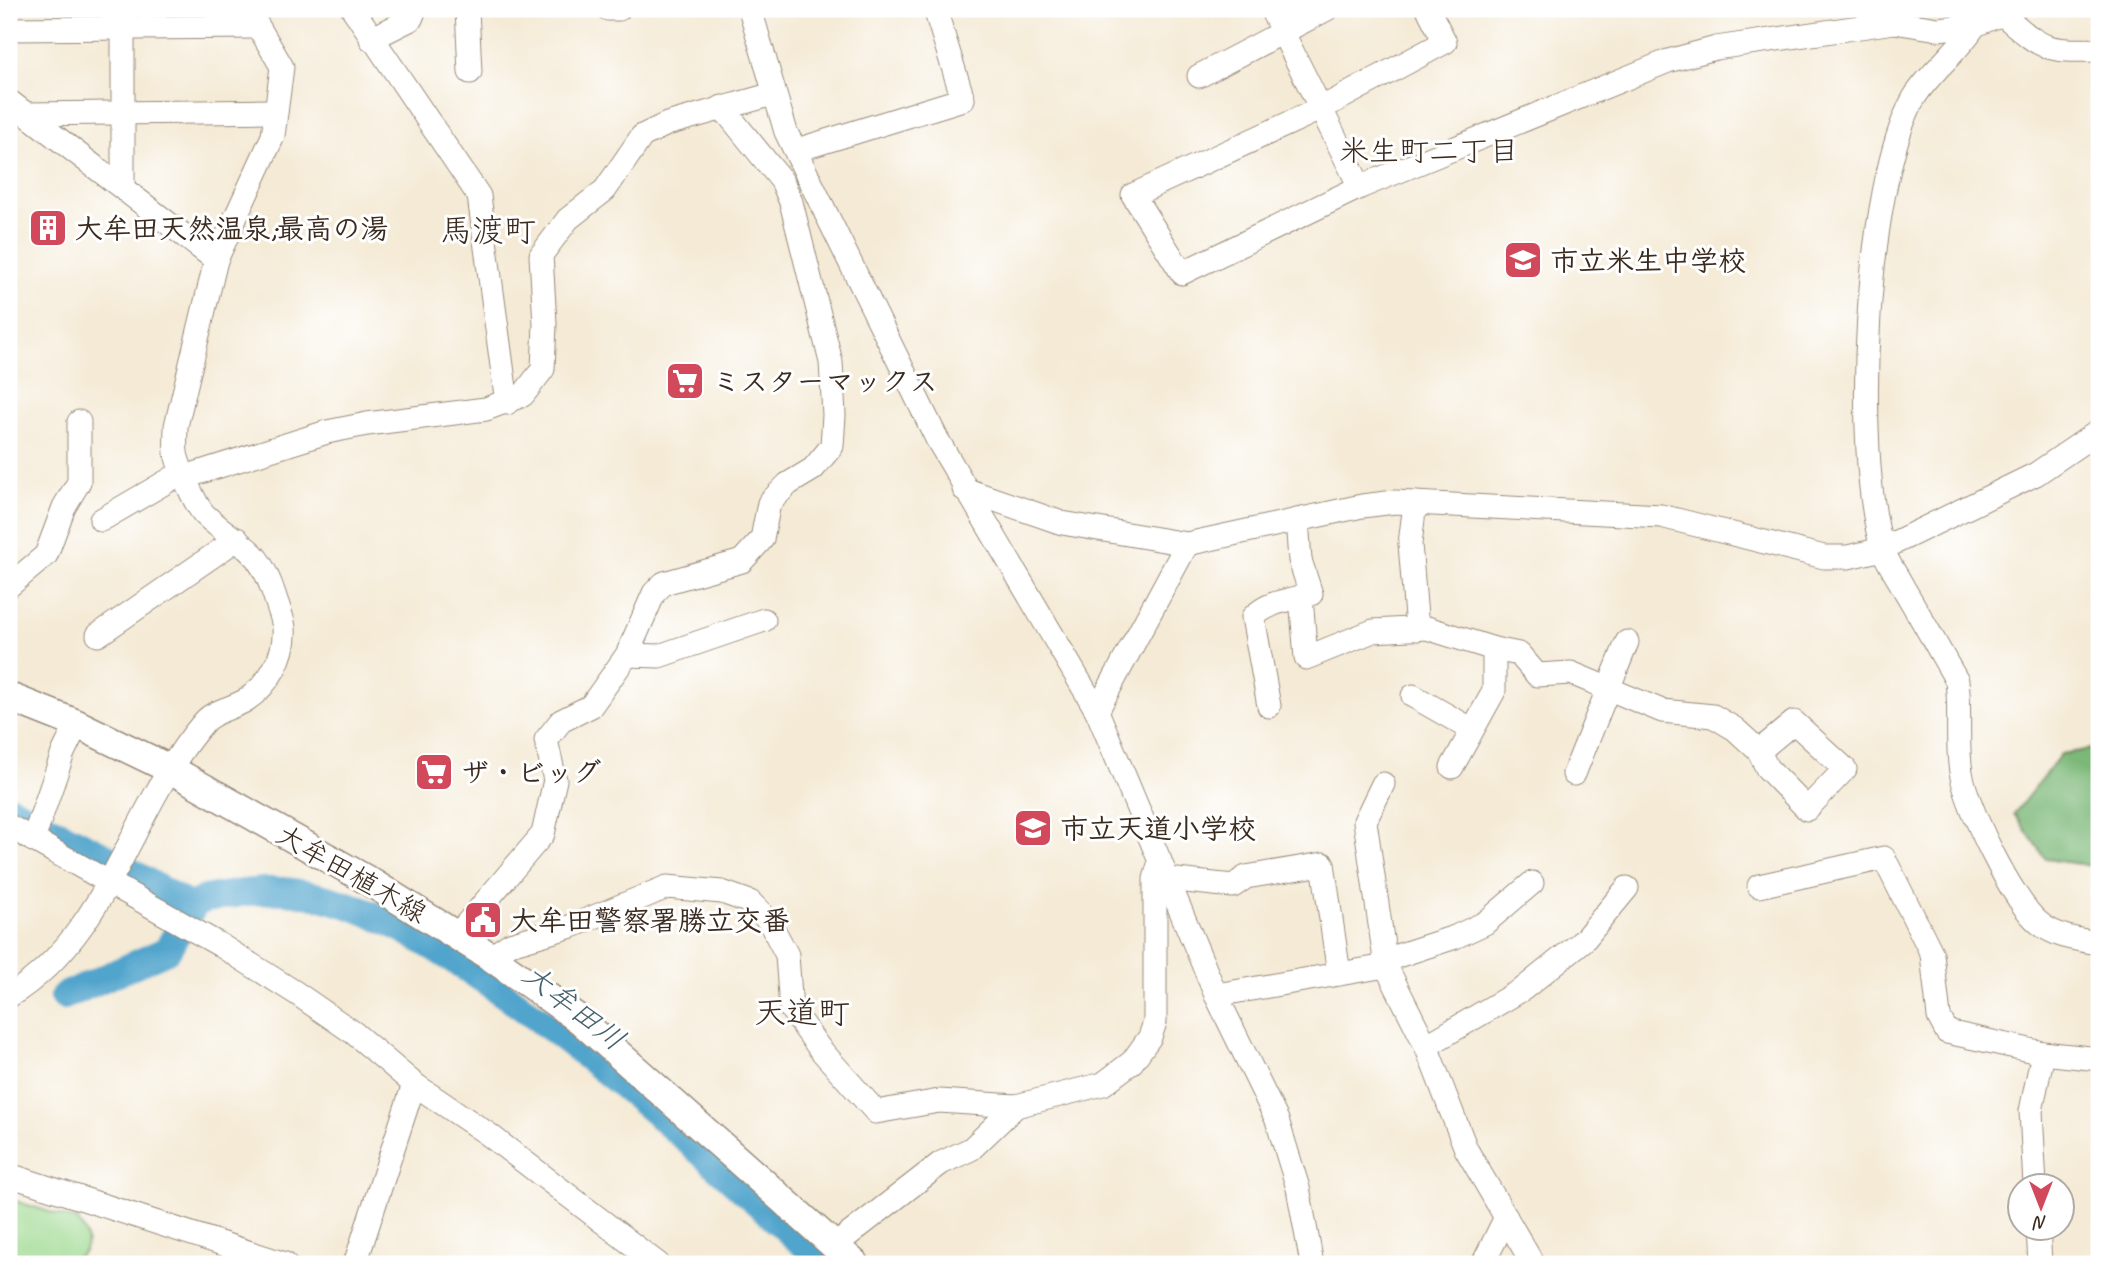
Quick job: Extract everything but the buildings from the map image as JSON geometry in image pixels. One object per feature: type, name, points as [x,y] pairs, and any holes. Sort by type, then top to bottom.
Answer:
[{"type":"main road","name":"大牟田植木線","points":[[9,697],[77,724],[172,770],[368,880],[491,957],[580,1020],[845,1255]]},
{"type":"street","points":[[353,9],[480,196],[507,403]]},
{"type":"street","points":[[371,39],[411,19],[415,9]]},
{"type":"street","points":[[467,9],[470,72]]},
{"type":"street","points":[[607,9],[619,9]]},
{"type":"street","points":[[750,9],[786,132],[964,489],[1097,711],[1216,995],[1277,1120],[1298,1188],[1312,1264]]},
{"type":"street","points":[[797,150],[963,99],[935,9]]},
{"type":"street","points":[[1271,9],[1360,187]]},
{"type":"street","points":[[1199,76],[1327,9]]},
{"type":"street","points":[[1428,9],[1445,42],[1320,109],[1133,195],[1182,274],[1360,187],[1668,61],[1716,48],[1894,22],[1938,29],[1975,25],[2002,11],[2037,45],[2055,51],[2099,50]]},
{"type":"street","points":[[9,29],[122,19],[253,18],[282,67],[273,135],[216,260],[176,426],[176,454],[202,514],[237,539],[261,561],[284,627],[283,650],[271,675],[247,700],[206,719],[172,770],[111,878],[54,960],[9,996]]},
{"type":"street","points":[[122,19],[123,187]]},
{"type":"street","points":[[1975,25],[1963,45],[1915,97],[1892,156],[1882,199],[1867,354],[1870,496],[1882,550],[1957,681],[1961,706],[1961,771],[1968,799],[2022,907],[2041,925],[2070,939],[2099,943]]},
{"type":"street","points":[[101,520],[184,474],[327,432],[367,424],[486,410],[523,395],[543,369],[545,324],[541,255],[568,219],[605,190],[642,136],[667,124],[773,94]]},
{"type":"street","points":[[18,107],[123,111],[276,111]]},
{"type":"street","points":[[18,107],[216,260]]},
{"type":"street","points":[[457,936],[543,834],[555,780],[546,740],[561,721],[590,706],[627,655],[654,593],[664,583],[742,561],[762,539],[769,503],[788,484],[813,469],[832,446],[834,415],[828,342],[791,202],[782,181],[722,107]]},
{"type":"street","points":[[9,586],[46,555],[64,507],[79,482],[79,422]]},
{"type":"street","points":[[964,489],[1062,523],[1187,544],[1362,506],[1415,503],[1661,516],[1824,556],[1848,557],[1882,550],[2036,474],[2099,431]]},
{"type":"street","points":[[1415,503],[1410,544],[1417,629]]},
{"type":"street","points":[[1269,706],[1253,617],[1264,607],[1284,598],[1311,594],[1300,560],[1297,520]]},
{"type":"street","points":[[98,635],[237,539]]},
{"type":"street","points":[[1097,711],[1187,544]]},
{"type":"street","points":[[1301,597],[1307,658],[1373,631],[1427,628],[1493,649],[1519,654],[1537,675],[1571,673],[1662,711],[1713,716],[1735,729],[1759,751]]},
{"type":"street","points":[[627,655],[659,656],[764,621]]},
{"type":"street","points":[[1574,774],[1627,642]]},
{"type":"street","points":[[1452,767],[1494,691],[1493,649]]},
{"type":"street","points":[[1413,696],[1471,729]]},
{"type":"street","points":[[37,829],[63,753],[77,724]]},
{"type":"street","points":[[1383,784],[1365,821],[1386,963],[1426,1046],[1466,1149],[1533,1264]]},
{"type":"street","points":[[9,826],[37,829],[184,926],[220,946],[345,1027],[414,1084],[488,1134],[658,1264]]},
{"type":"street","points":[[1759,886],[1884,858],[1932,954],[1939,1017],[1947,1032],[2043,1053],[2099,1059]]},
{"type":"street","points":[[1164,870],[1233,886],[1246,877],[1323,864],[1339,974]]},
{"type":"street","points":[[491,957],[510,944],[572,926],[667,887],[722,892],[750,902],[769,921],[787,955],[791,1009],[820,1049],[876,1112],[939,1101],[1016,1106],[1103,1084],[1132,1062],[1150,1037],[1155,1022],[1155,879],[1164,870]]},
{"type":"street","points":[[1216,995],[1339,974],[1386,963],[1485,923],[1532,883]]},
{"type":"street","points":[[1426,1046],[1523,989],[1584,940],[1627,888]]},
{"type":"street","points":[[2034,1172],[2031,1111],[2043,1053]]},
{"type":"street","points":[[355,1264],[414,1084]]},
{"type":"street","points":[[845,1255],[941,1163],[971,1149],[1016,1106]]},
{"type":"street","points":[[9,1175],[285,1264]]},
{"type":"street","points":[[1483,1264],[1506,1217]]},
{"type":"street","points":[[2039,1242],[2040,1264]]},
{"type":"green space","points":[[2099,748],[2099,867],[2046,859],[2014,814],[2061,754]]},
{"type":"green space","points":[[9,1199],[78,1221],[86,1237],[85,1249],[78,1257],[52,1264],[9,1264]]},
{"type":"waterway","points":[[9,808],[99,853],[192,908]]},
{"type":"waterway","name":"大牟田川","points":[[64,996],[167,950],[195,904],[205,899],[249,892],[283,891],[321,897],[347,905],[372,914],[420,939],[577,1048],[744,1190],[825,1264]]},
{"type":"place","name":"大牟田天然温泉;最高の湯","points":[[48,228]]},
{"type":"place","name":"市立米生中学校","points":[[1523,260]]},
{"type":"place","name":"ミスターマックス","points":[[685,381]]},
{"type":"place","name":"ザ・ビッグ","points":[[434,772]]},
{"type":"place","name":"市立天道小学校","points":[[1033,828]]},
{"type":"place","name":"大牟田警察署勝立交番","points":[[483,920]]},
{"type":"district","name":"米生町二丁目","points":[[1429,151]]},
{"type":"district","name":"馬渡町","points":[[488,230]]},
{"type":"district","name":"天道町","points":[[802,1012]]}]
